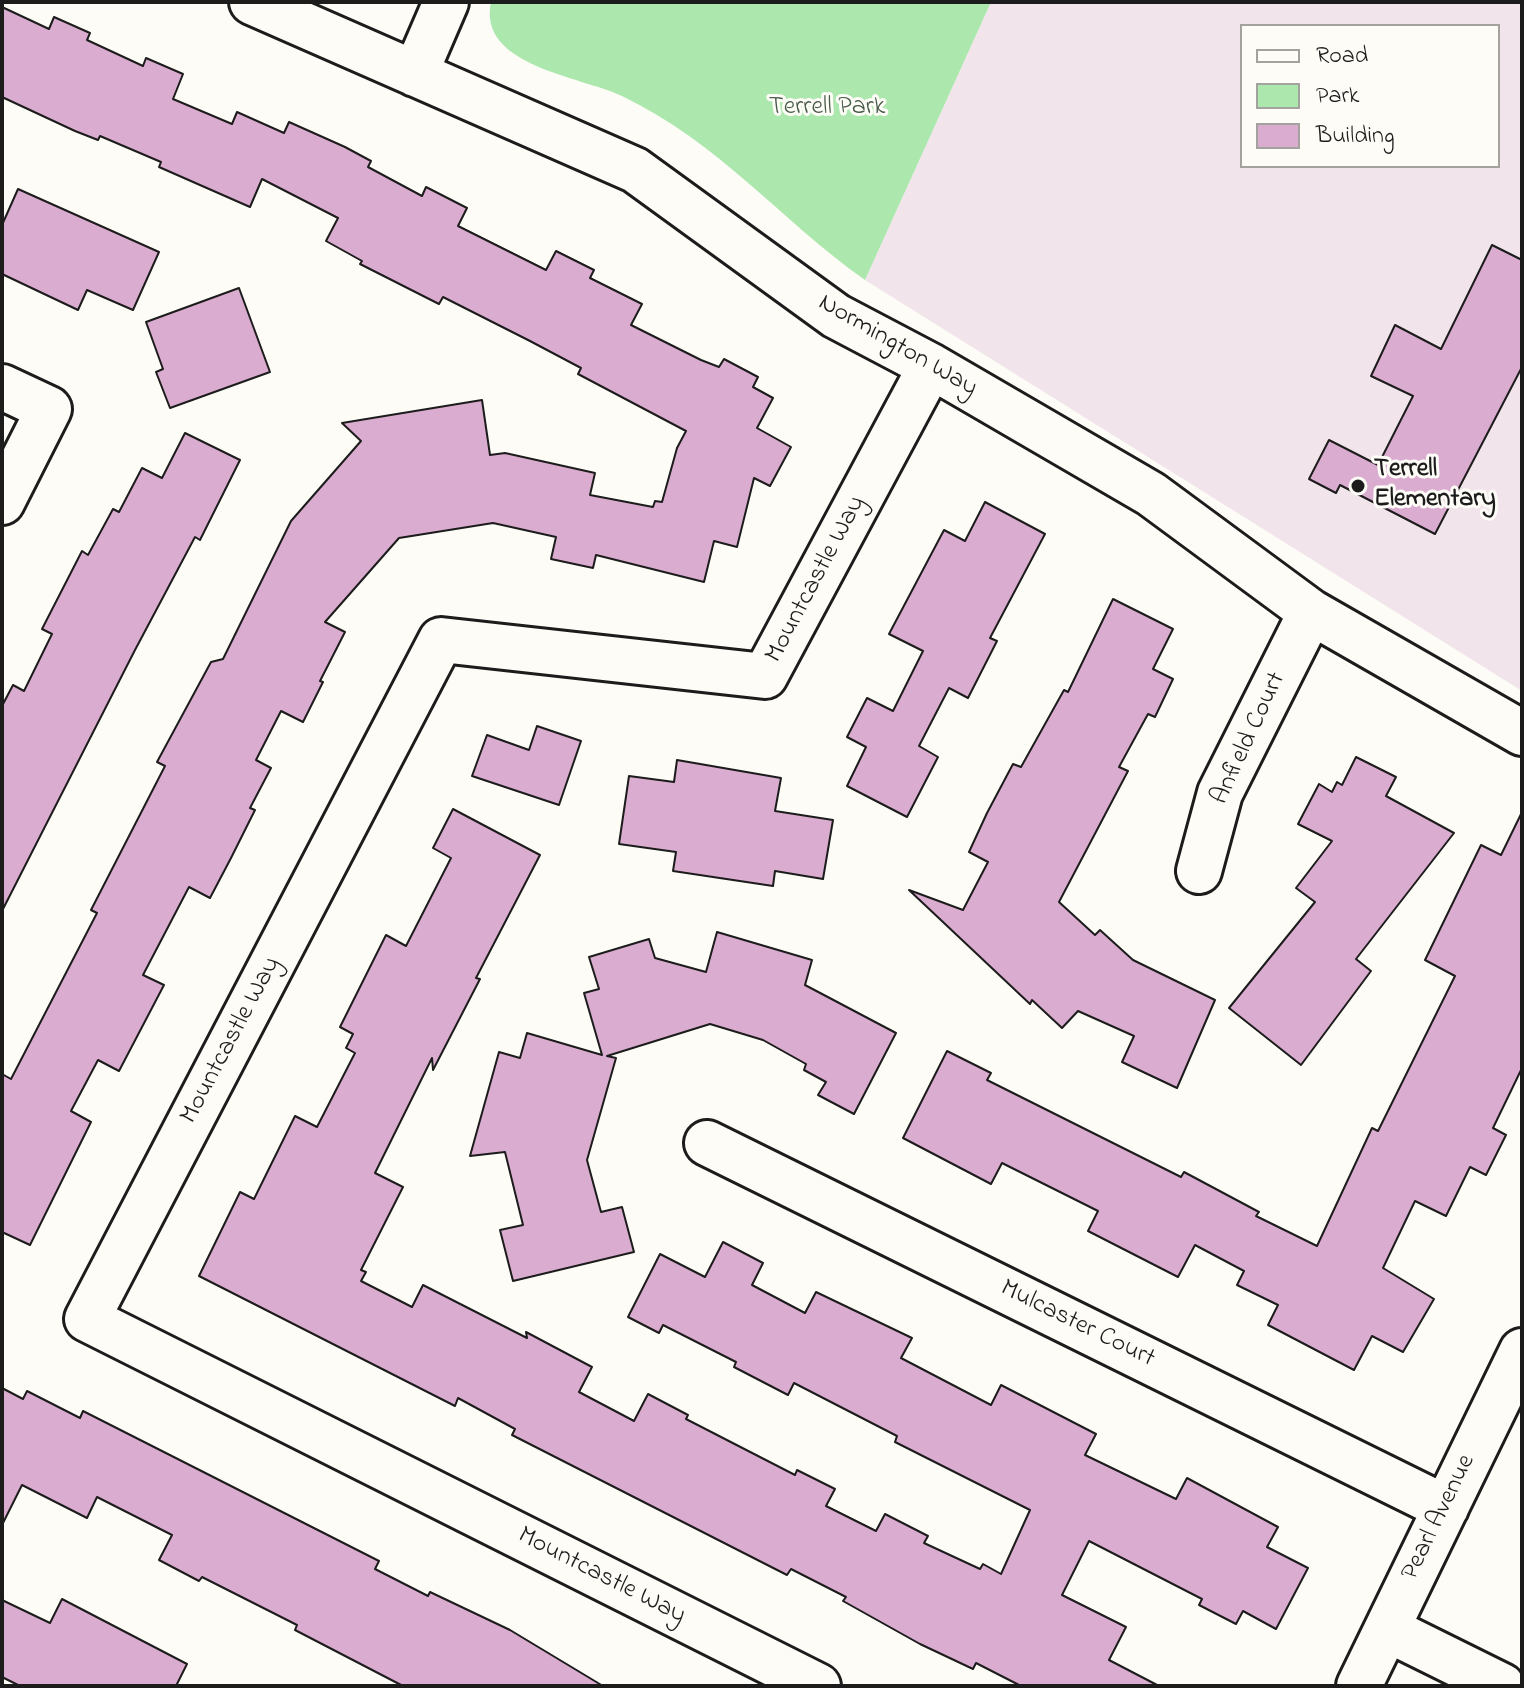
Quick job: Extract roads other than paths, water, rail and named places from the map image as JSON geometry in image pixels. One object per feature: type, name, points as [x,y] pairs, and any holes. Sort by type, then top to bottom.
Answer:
[{"type":"street","name":"Normington Way","points":[[252,2],[635,170],[836,316],[931,366],[1151,494],[1311,612],[1522,733]]},
{"type":"street","points":[[415,74],[446,2]]},
{"type":"street","name":"Mountcastle Way","points":[[818,1686],[87,1319],[441,640],[765,676],[931,366]]},
{"type":"street","points":[[2,387],[49,409],[2,502]]},
{"type":"street","name":"Anfield Court","points":[[1199,871],[1220,793],[1311,612]]},
{"type":"street","name":"Mulcaster Court","points":[[707,1143],[1446,1508]]},
{"type":"street","name":"Pearl Avenue","points":[[1359,1686],[1522,1351]]},
{"type":"street","points":[[1387,1629],[1502,1686]]},
{"type":"place","name":"Terrell Elementary","points":[[1358,486]]},
{"type":"park label","name":"Terrell Park","points":[[827,109]]}]
